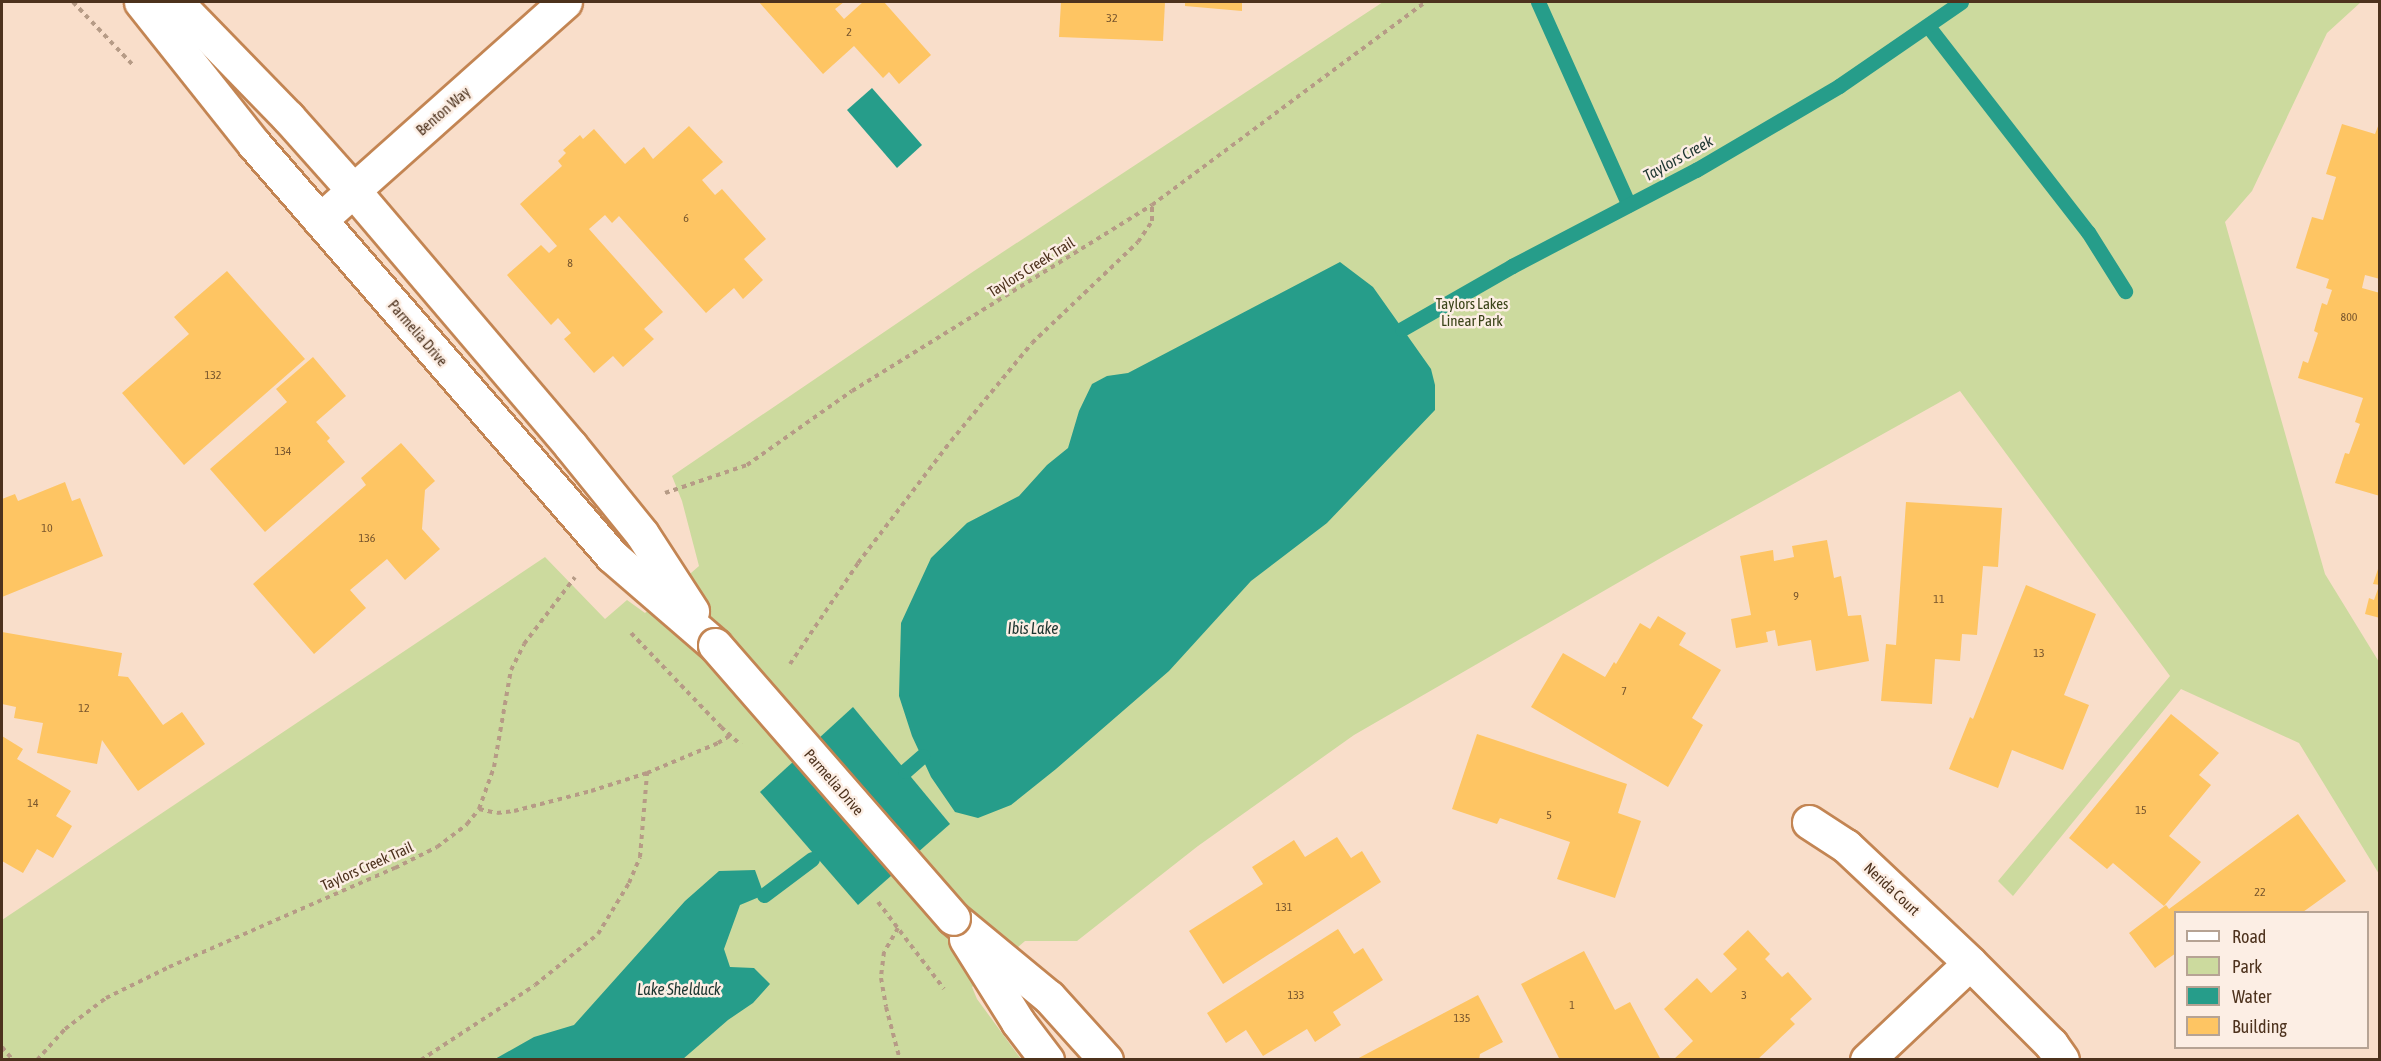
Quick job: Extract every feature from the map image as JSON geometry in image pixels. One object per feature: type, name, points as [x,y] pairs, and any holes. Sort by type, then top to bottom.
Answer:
[{"type":"street","name":"Parmelia Drive","points":[[141,2],[254,144],[612,556],[661,584]]},
{"type":"street","name":"Parmelia Drive","points":[[176,2],[288,117],[353,190],[629,518],[661,584],[1014,988],[1047,1059]]},
{"type":"street","name":"Benton Way","points":[[320,220],[565,2]]},
{"type":"street","name":"Nerida Court","points":[[1809,822],[1846,846],[1970,963],[2062,1059]]},
{"type":"street","points":[[1868,1059],[1970,963]]},
{"type":"street","name":"Parmelia Drive","points":[[1014,988],[1070,1018],[1106,1059]]},
{"type":"path","name":"Taylors Creek Trail","points":[[629,518],[672,490],[747,465],[852,391],[1152,205],[1425,2]]},
{"type":"path","points":[[783,673],[858,563],[989,392],[1032,344],[1138,242],[1152,221],[1152,205]]},
{"type":"path","name":"Taylors Creek Trail","points":[[37,1059],[65,1029],[106,998],[169,967],[405,863],[453,835],[467,824],[479,809],[494,767],[511,670],[524,644],[576,576],[584,585]]},
{"type":"path","points":[[625,627],[744,747]]},
{"type":"path","points":[[479,809],[497,813],[514,811],[647,773],[718,743],[738,729]]},
{"type":"path","points":[[421,1059],[535,985],[598,934],[629,883],[640,857],[647,773]]},
{"type":"path","points":[[875,899],[947,994]]},
{"type":"path","points":[[898,928],[884,952],[881,978],[900,1059]]},
{"type":"path","points":[[2,1047],[13,1059]]},
{"type":"green space","name":"Taylors Lakes Linear Park","points":[[1383,2],[2361,2],[2327,33],[2252,191],[2225,222],[2325,574],[2379,662],[2379,874],[2299,743],[2181,689],[2013,896],[1998,881],[2170,676],[1960,391],[1666,555],[1354,735],[1198,846],[1077,941],[1025,941],[972,987],[977,999],[1021,1059],[2,1060],[2,920],[545,557],[605,619],[627,600],[645,613],[699,566],[682,501],[672,476],[974,271]]},
{"type":"water","points":[[872,88],[922,145],[897,168],[847,110]]},
{"type":"water","name":"Ibis Lake","points":[[1340,262],[1373,287],[1431,369],[1435,385],[1435,410],[1327,523],[1251,581],[1169,671],[1056,769],[1011,805],[978,818],[955,812],[931,777],[912,736],[899,696],[901,623],[931,558],[967,523],[1019,496],[1047,465],[1068,448],[1079,411],[1092,384],[1107,376],[1128,373]]},
{"type":"water","points":[[853,707],[950,824],[858,905],[760,792]]},
{"type":"water","name":"Lake Shelduck","points":[[755,870],[764,895],[740,905],[724,949],[730,967],[754,968],[770,984],[753,1003],[728,1020],[683,1059],[495,1059],[534,1037],[574,1025],[685,901],[719,871]]},
{"type":"building","points":[[759,2],[844,2],[835,9],[844,19],[863,2],[884,2],[931,55],[899,84],[889,72],[883,78],[854,46],[823,74]]},
{"type":"building","points":[[1061,2],[1165,2],[1163,41],[1059,37]]},
{"type":"building","points":[[1185,2],[1242,2],[1242,11],[1185,6]]},
{"type":"building","points":[[2380,121],[2380,279],[2365,275],[2362,288],[2380,293],[2380,496],[2335,483],[2345,453],[2349,454],[2360,424],[2355,422],[2363,398],[2298,378],[2303,361],[2308,363],[2318,333],[2314,331],[2322,303],[2327,305],[2332,290],[2326,288],[2329,279],[2296,268],[2312,217],[2323,220],[2336,177],[2326,174],[2342,124],[2375,134]]},
{"type":"building","points":[[689,126],[723,162],[702,180],[715,195],[722,189],[766,239],[744,259],[763,280],[743,299],[734,288],[706,313],[619,216],[612,223],[605,215],[589,229],[663,312],[644,329],[654,339],[623,367],[613,356],[594,373],[564,339],[571,333],[558,318],[551,325],[507,275],[541,245],[549,253],[557,246],[520,204],[562,166],[558,161],[566,153],[563,150],[580,135],[583,139],[594,129],[625,164],[644,147],[653,159]]},
{"type":"building","points":[[227,271],[305,359],[184,465],[122,393],[189,334],[174,317]]},
{"type":"building","points":[[313,357],[346,396],[316,422],[330,438],[327,441],[345,462],[265,532],[210,469],[287,402],[276,389]]},
{"type":"building","points":[[401,443],[435,481],[425,490],[422,529],[440,549],[405,580],[387,559],[350,590],[366,608],[314,654],[253,584],[366,485],[361,478]]},
{"type":"building","points":[[65,482],[72,501],[80,498],[103,556],[2,597],[2,499],[15,494],[18,501]]},
{"type":"building","points":[[1906,502],[2002,508],[1998,567],[1983,566],[1977,635],[1962,634],[1960,661],[1935,659],[1932,704],[1881,701],[1886,644],[1896,645]]},
{"type":"building","points":[[1827,540],[1834,578],[1841,576],[1848,616],[1861,615],[1869,661],[1816,671],[1811,640],[1778,646],[1775,630],[1766,632],[1768,642],[1736,648],[1731,619],[1751,615],[1740,556],[1773,550],[1774,561],[1794,557],[1792,546]]},
{"type":"building","points":[[2380,566],[2380,585],[2373,584]]},
{"type":"building","points":[[2026,585],[2096,614],[2064,695],[2089,705],[2063,770],[2012,750],[1998,788],[1949,769],[1970,717],[1973,719]]},
{"type":"building","points":[[2379,586],[2380,618],[2365,614],[2369,598],[2374,600]]},
{"type":"building","points":[[1658,616],[1686,633],[1679,645],[1721,670],[1692,718],[1703,725],[1668,787],[1531,707],[1563,653],[1605,677],[1614,662],[1616,664],[1640,623],[1650,629]]},
{"type":"building","points":[[2,632],[122,653],[118,676],[128,677],[163,725],[182,712],[205,744],[138,791],[102,740],[97,764],[37,753],[43,723],[14,718],[16,707],[2,704]]},
{"type":"building","points":[[2171,714],[2219,753],[2199,775],[2211,785],[2169,836],[2201,862],[2164,906],[2113,863],[2107,869],[2069,838]]},
{"type":"building","points":[[1477,734],[1627,784],[1618,813],[1641,821],[1615,898],[1557,879],[1570,842],[1500,818],[1497,824],[1452,809]]},
{"type":"building","points":[[2,736],[23,749],[17,759],[71,791],[56,816],[72,826],[53,858],[37,849],[23,873],[2,861]]},
{"type":"building","points":[[2298,814],[2346,881],[2304,911],[2174,911],[2174,954],[2155,968],[2129,933],[2166,905],[2169,909]]},
{"type":"building","points":[[1337,837],[1351,858],[1362,851],[1381,882],[1223,984],[1189,931],[1263,884],[1252,867],[1294,840],[1305,857]]},
{"type":"building","points":[[1338,929],[1354,954],[1363,948],[1383,980],[1333,1012],[1341,1025],[1315,1042],[1307,1029],[1263,1056],[1246,1030],[1226,1043],[1207,1013]]},
{"type":"building","points":[[1748,930],[1770,954],[1765,959],[1782,977],[1788,972],[1812,999],[1790,1019],[1795,1024],[1757,1060],[1673,1060],[1693,1041],[1664,1009],[1697,978],[1711,993],[1737,969],[1723,954]]},
{"type":"building","points":[[1584,951],[1615,1010],[1630,1002],[1661,1060],[1560,1060],[1521,984]]},
{"type":"building","points":[[1478,995],[1503,1042],[1480,1054],[1479,1060],[1355,1060]]},
{"type":"waterway","points":[[1538,2],[1629,205]]},
{"type":"waterway","name":"Taylors Creek","points":[[1402,329],[1512,266],[1696,170],[1839,86],[1961,2]]},
{"type":"waterway","points":[[1928,26],[2088,232],[2125,291]]},
{"type":"waterway","name":"Taylors Creek","points":[[905,771],[922,756]]},
{"type":"waterway","name":"Taylors Creek","points":[[764,895],[812,859]]}]
